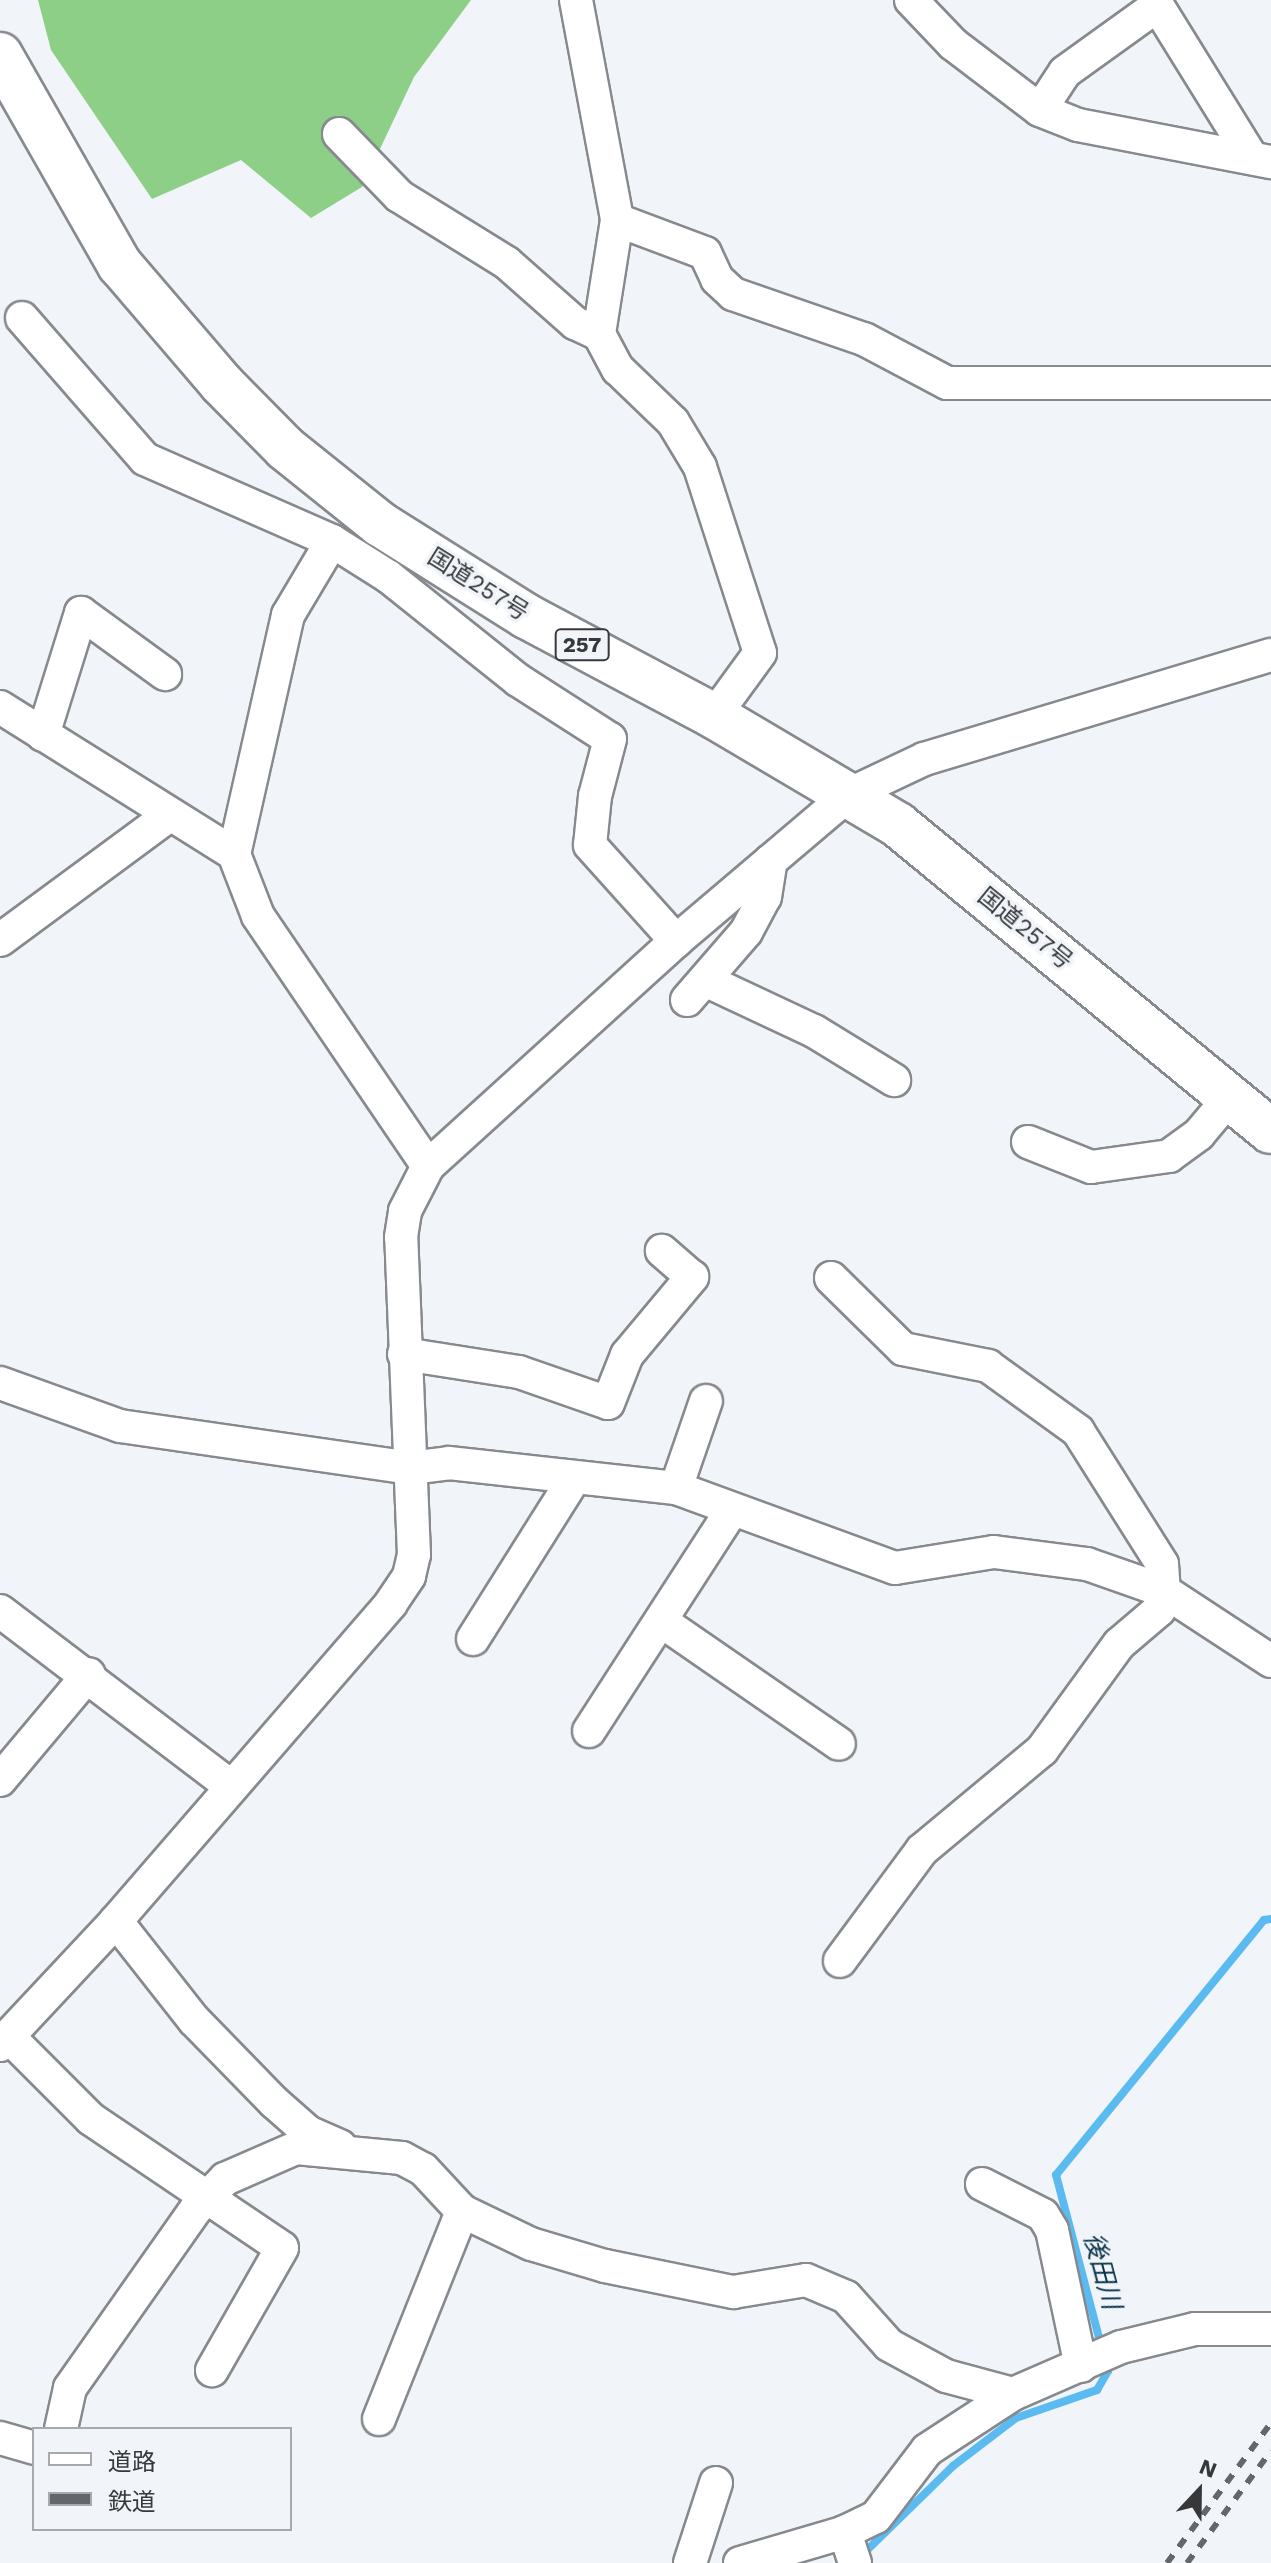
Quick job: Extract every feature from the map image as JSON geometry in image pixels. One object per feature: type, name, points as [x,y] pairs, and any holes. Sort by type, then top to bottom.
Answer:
[{"type":"highway","name":"国道257号","points":[[0,55],[120,265],[221,383],[285,448],[393,533],[526,616],[714,716],[898,825],[1271,1131]]},
{"type":"street","points":[[576,0],[617,220],[599,334]]},
{"type":"street","points":[[911,0],[953,44],[1040,110],[1078,125],[1261,160]]},
{"type":"street","points":[[1040,110],[1065,72],[1156,3],[1261,160]]},
{"type":"street","points":[[339,134],[399,196],[507,263],[575,323],[599,334],[618,369],[680,433],[700,467],[760,653],[714,716]]},
{"type":"street","points":[[617,220],[705,253],[717,279],[733,294],[864,339],[947,383],[1271,383]]},
{"type":"street","points":[[22,318],[145,459],[332,541],[389,577],[518,680],[610,739],[595,796],[590,845],[676,941]]},
{"type":"street","points":[[332,541],[288,615],[234,854],[258,916],[428,1166]]},
{"type":"street","points":[[43,735],[81,613],[165,674]]},
{"type":"street","points":[[212,2370],[282,2248],[91,2119],[4,2040],[116,1921],[391,1603],[409,1576],[414,1555],[404,1354],[405,1211],[428,1166],[676,941],[848,795],[924,759],[1271,655]]},
{"type":"street","points":[[0,707],[168,816],[234,854]]},
{"type":"street","points":[[0,940],[168,816]]},
{"type":"street","points":[[771,860],[765,897],[746,932],[696,990],[814,1031],[894,1080]]},
{"type":"street","points":[[1028,1142],[1091,1167],[1169,1156],[1199,1134],[1230,1097]]},
{"type":"street","points":[[404,1354],[519,1372],[608,1403],[627,1355],[692,1277],[662,1251]]},
{"type":"street","points":[[831,1278],[903,1349],[988,1366],[1078,1431],[1162,1564],[1164,1591],[1159,1610],[1119,1644],[1042,1750],[922,1850],[840,1961]]},
{"type":"street","points":[[0,1383],[120,1426],[410,1468],[449,1463],[676,1488],[895,1568],[994,1552],[1087,1564],[1164,1591],[1271,1661]]},
{"type":"street","points":[[676,1488],[706,1401]]},
{"type":"street","points":[[473,1639],[575,1477]]},
{"type":"street","points":[[589,1731],[732,1510]]},
{"type":"street","points":[[0,1611],[89,1674],[232,1787]]},
{"type":"street","points":[[661,1621],[839,1744]]},
{"type":"street","points":[[0,1780],[89,1674]]},
{"type":"street","points":[[116,1921],[194,2020],[274,2102],[308,2132],[347,2149]]},
{"type":"street","points":[[61,2427],[70,2388],[209,2196],[225,2179],[296,2148],[347,2149],[402,2158],[423,2169],[462,2211],[531,2244],[605,2266],[733,2292],[806,2280],[846,2297],[889,2345],[946,2376],[1013,2394]]},
{"type":"street","points":[[982,2184],[1043,2215],[1052,2230],[1084,2364]]},
{"type":"street","points":[[379,2419],[462,2211]]},
{"type":"street","points":[[740,2563],[849,2545],[876,2517],[927,2450],[1013,2394],[1121,2347],[1195,2329],[1271,2329]]},
{"type":"street","points":[[0,2438],[32,2447]]},
{"type":"street","points":[[690,2563],[716,2483]]},
{"type":"green space","points":[[38,0],[471,0],[414,77],[362,187],[311,218],[241,160],[152,199],[51,50]]},
{"type":"waterway","name":"後田川","points":[[1102,2349],[1056,2175],[1264,1920],[1271,1919]]},
{"type":"waterway","name":"後田川","points":[[860,2557],[953,2466],[1016,2418],[1097,2390],[1108,2371],[1105,2362]]},
{"type":"railway","points":[[1167,2563],[1271,2423]]},
{"type":"railway","points":[[1187,2563],[1271,2451]]}]
